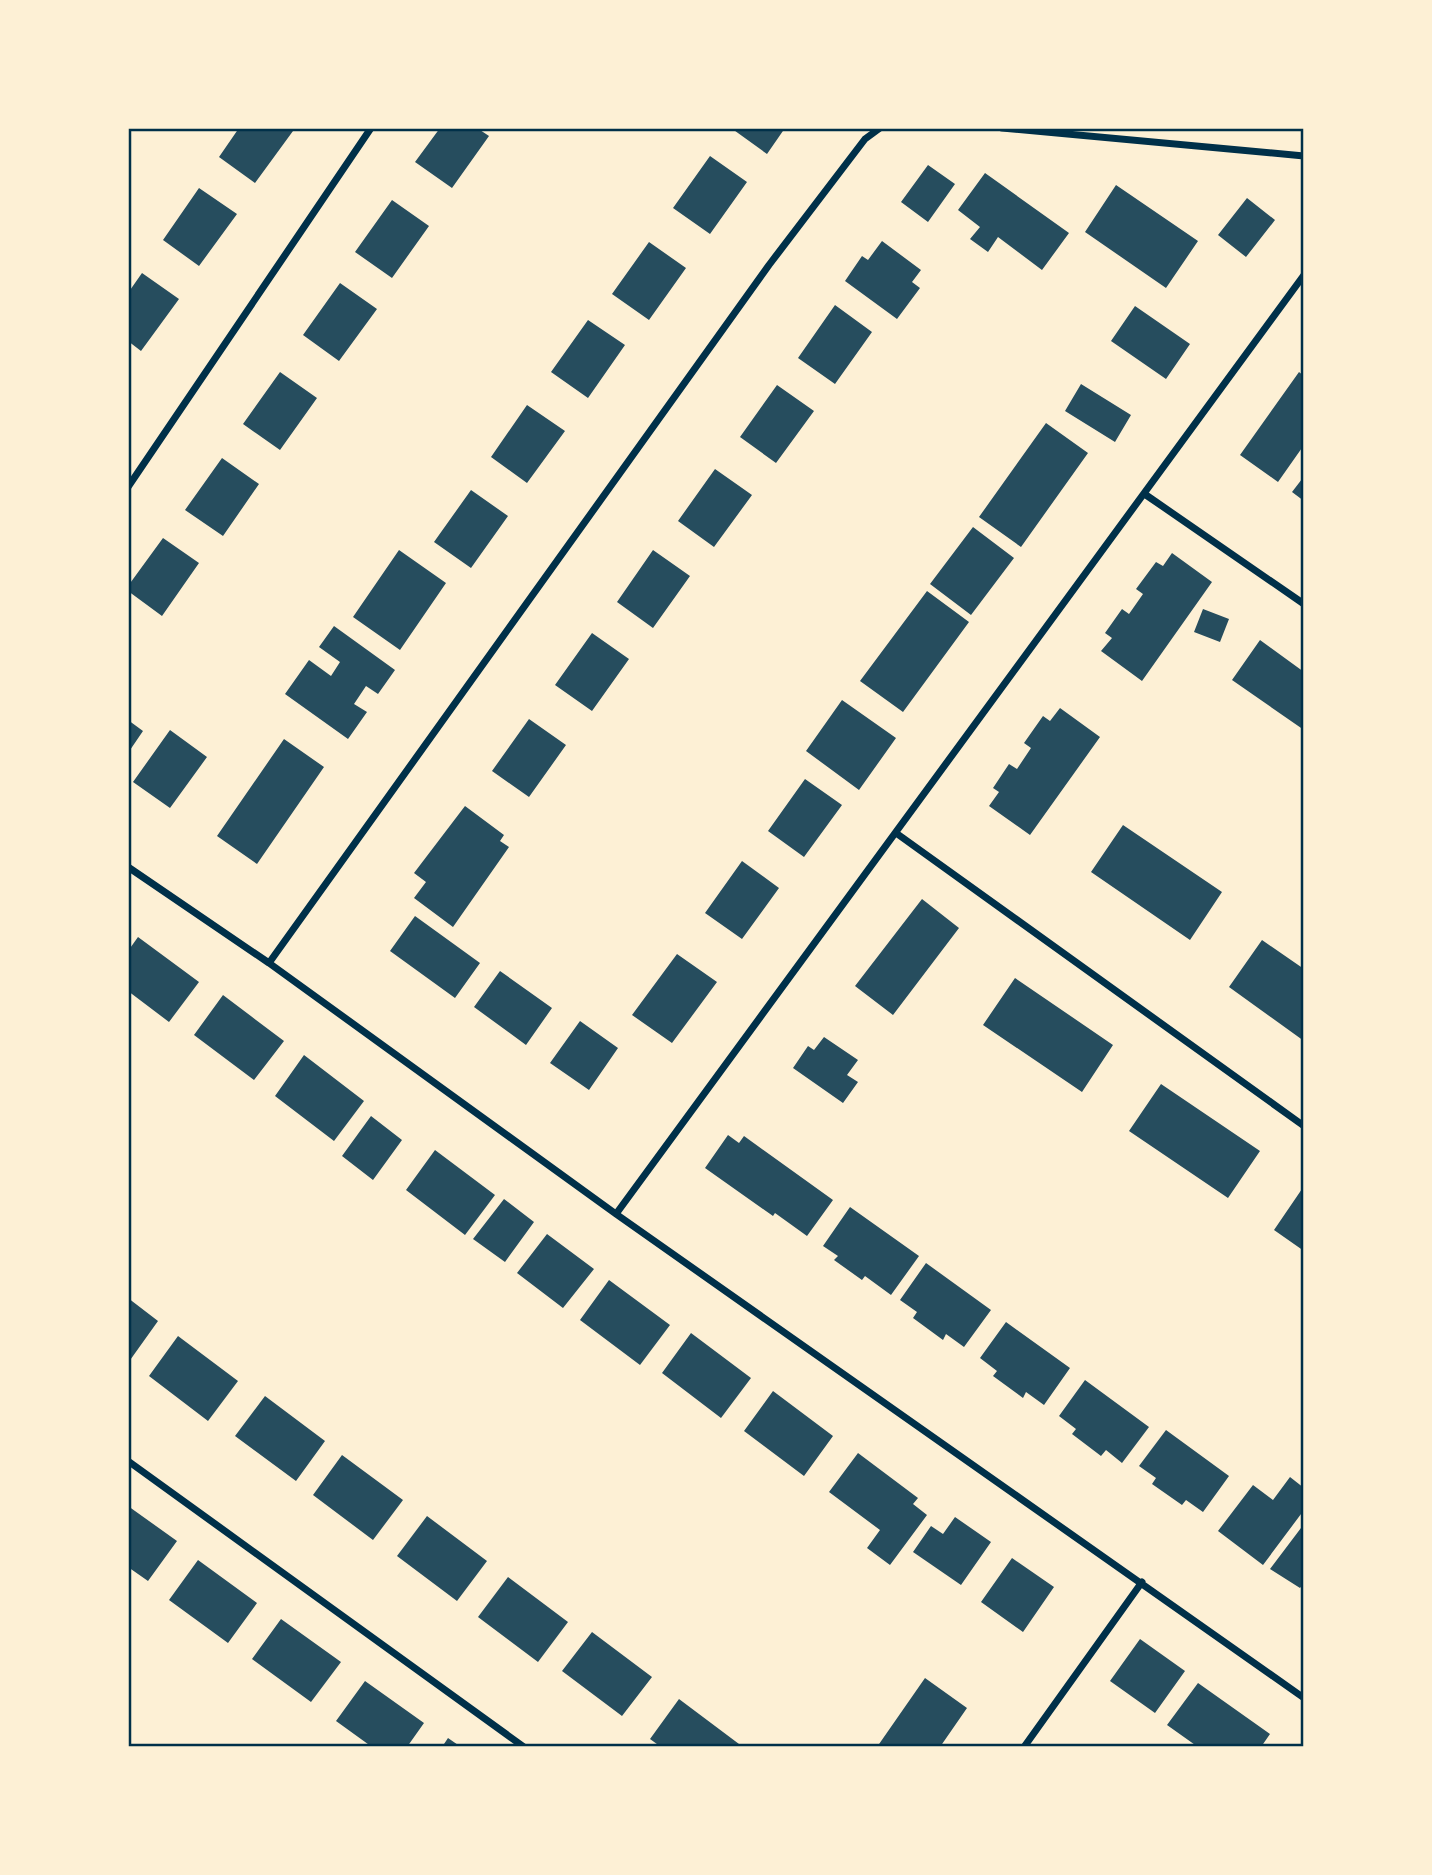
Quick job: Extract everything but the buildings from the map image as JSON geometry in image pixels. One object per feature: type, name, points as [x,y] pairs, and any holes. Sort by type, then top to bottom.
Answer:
[{"type":"street","points":[[128,487],[371,128]]},
{"type":"street","points":[[269,963],[769,265],[864,139],[880,128]]},
{"type":"street","points":[[1002,128],[1304,156]]},
{"type":"street","points":[[617,1214],[1146,495],[1304,275]]},
{"type":"street","points":[[1146,495],[1304,604]]},
{"type":"street","points":[[896,833],[1304,1126]]},
{"type":"street","points":[[128,867],[269,963],[617,1214],[1304,1698]]},
{"type":"street","points":[[128,1461],[524,1747]]},
{"type":"street","points":[[1024,1747],[1142,1582]]}]
